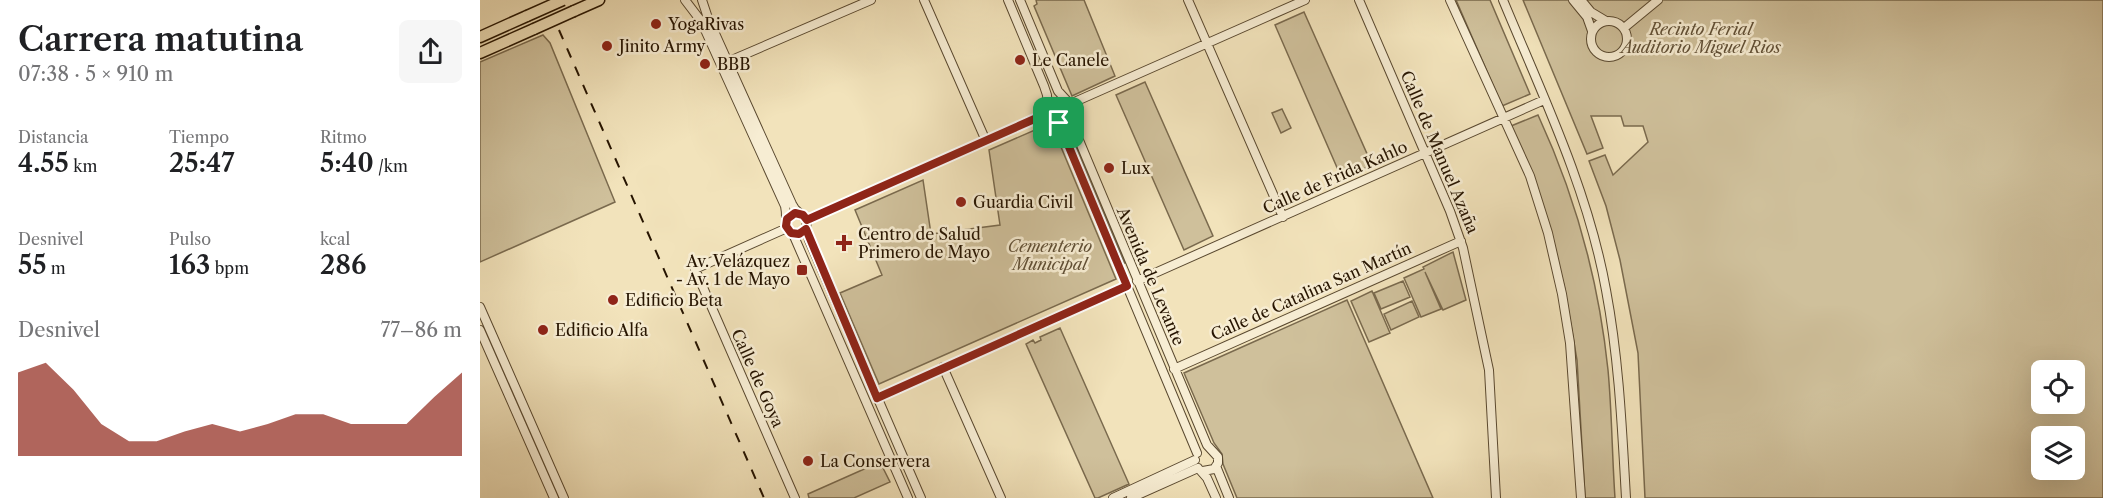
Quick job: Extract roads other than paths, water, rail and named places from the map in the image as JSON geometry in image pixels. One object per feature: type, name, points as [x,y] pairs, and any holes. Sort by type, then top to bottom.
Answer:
[{"type":"main road","points":[[480,36],[563,0]]},
{"type":"main road","points":[[480,53],[599,0]]},
{"type":"street","points":[[685,0],[701,21],[785,206],[788,217],[786,224],[908,498]]},
{"type":"street","points":[[702,0],[792,204],[807,220],[806,229],[921,498]]},
{"type":"street","points":[[728,62],[871,0]]},
{"type":"street","points":[[924,0],[986,141]]},
{"type":"street","points":[[1008,0],[1044,86],[1048,113]]},
{"type":"street","points":[[1020,0],[1062,96]]},
{"type":"street","points":[[1188,0],[1283,217]]},
{"type":"street","points":[[1070,104],[1305,0]]},
{"type":"street","name":"Calle de Manuel Azaña","points":[[1359,0],[1426,153],[1461,241],[1489,370],[1496,498]]},
{"type":"street","points":[[1450,0],[1530,176],[1548,233],[1562,294],[1575,388],[1581,498]]},
{"type":"street","points":[[1503,0],[1581,196],[1606,289],[1620,388],[1626,498]]},
{"type":"street","points":[[1573,0],[1587,17],[1592,31]]},
{"type":"street","points":[[1581,0],[1591,12],[1606,21],[1616,22],[1624,28],[1625,46],[1622,52],[1611,57],[1604,57],[1594,50],[1590,38],[1598,24],[1606,21]]},
{"type":"street","points":[[1624,28],[1658,0]]},
{"type":"street","points":[[1048,102],[1054,96],[1062,96],[1070,104],[1068,114],[1063,118],[1057,119],[1048,113]]},
{"type":"street","name":"Calle de Frida Kahlo","points":[[1137,281],[1544,100]]},
{"type":"street","points":[[807,220],[1048,113]]},
{"type":"street","name":"Avenida de Levante","points":[[1068,114],[1209,449]]},
{"type":"street","name":"Avenida de Levante","points":[[1057,119],[1198,463],[1216,498]]},
{"type":"street","points":[[788,217],[798,213]]},
{"type":"street","points":[[790,231],[799,234],[806,229]]},
{"type":"street","name":"Calle de Goya","points":[[790,231],[694,269],[795,498]]},
{"type":"street","name":"Calle de Catalina San Martín","points":[[1174,369],[1461,241]]},
{"type":"street","points":[[877,398],[1127,286]]},
{"type":"street","points":[[480,307],[564,498]]},
{"type":"street","points":[[480,330],[554,498]]},
{"type":"street","points":[[943,367],[1001,498]]},
{"type":"street","points":[[1131,498],[1198,463],[1205,448],[1215,452],[1218,457],[1216,466],[1211,471],[1198,463]]},
{"type":"street","points":[[1113,498],[1198,463]]},
{"type":"street","points":[[1216,466],[1229,498]]},
{"type":"railway","points":[[559,30],[764,498]]},
{"type":"place","name":"YogaRivas","points":[[656,24]]},
{"type":"place","name":"Jinito Army","points":[[607,46]]},
{"type":"place","name":"Le Canele","points":[[1020,60]]},
{"type":"place","name":"BBB","points":[[705,64]]},
{"type":"place","name":"Lux","points":[[1109,168]]},
{"type":"place","name":"Guardia Civil","points":[[961,202]]},
{"type":"place","name":"Centro de Salud Primero de Mayo","points":[[844,243]]},
{"type":"place","name":"Av. Velázquez - Av. 1 de Mayo","points":[[802,270]]},
{"type":"place","name":"Edificio Beta","points":[[613,300]]},
{"type":"place","name":"Edificio Alfa","points":[[543,330]]},
{"type":"place","name":"La Conservera","points":[[808,461]]},
{"type":"park label","name":"Recinto Ferial Auditorio Miguel Rios","points":[[1701,38]]},
{"type":"park label","name":"Cementerio Municipal","points":[[1050,255]]}]
